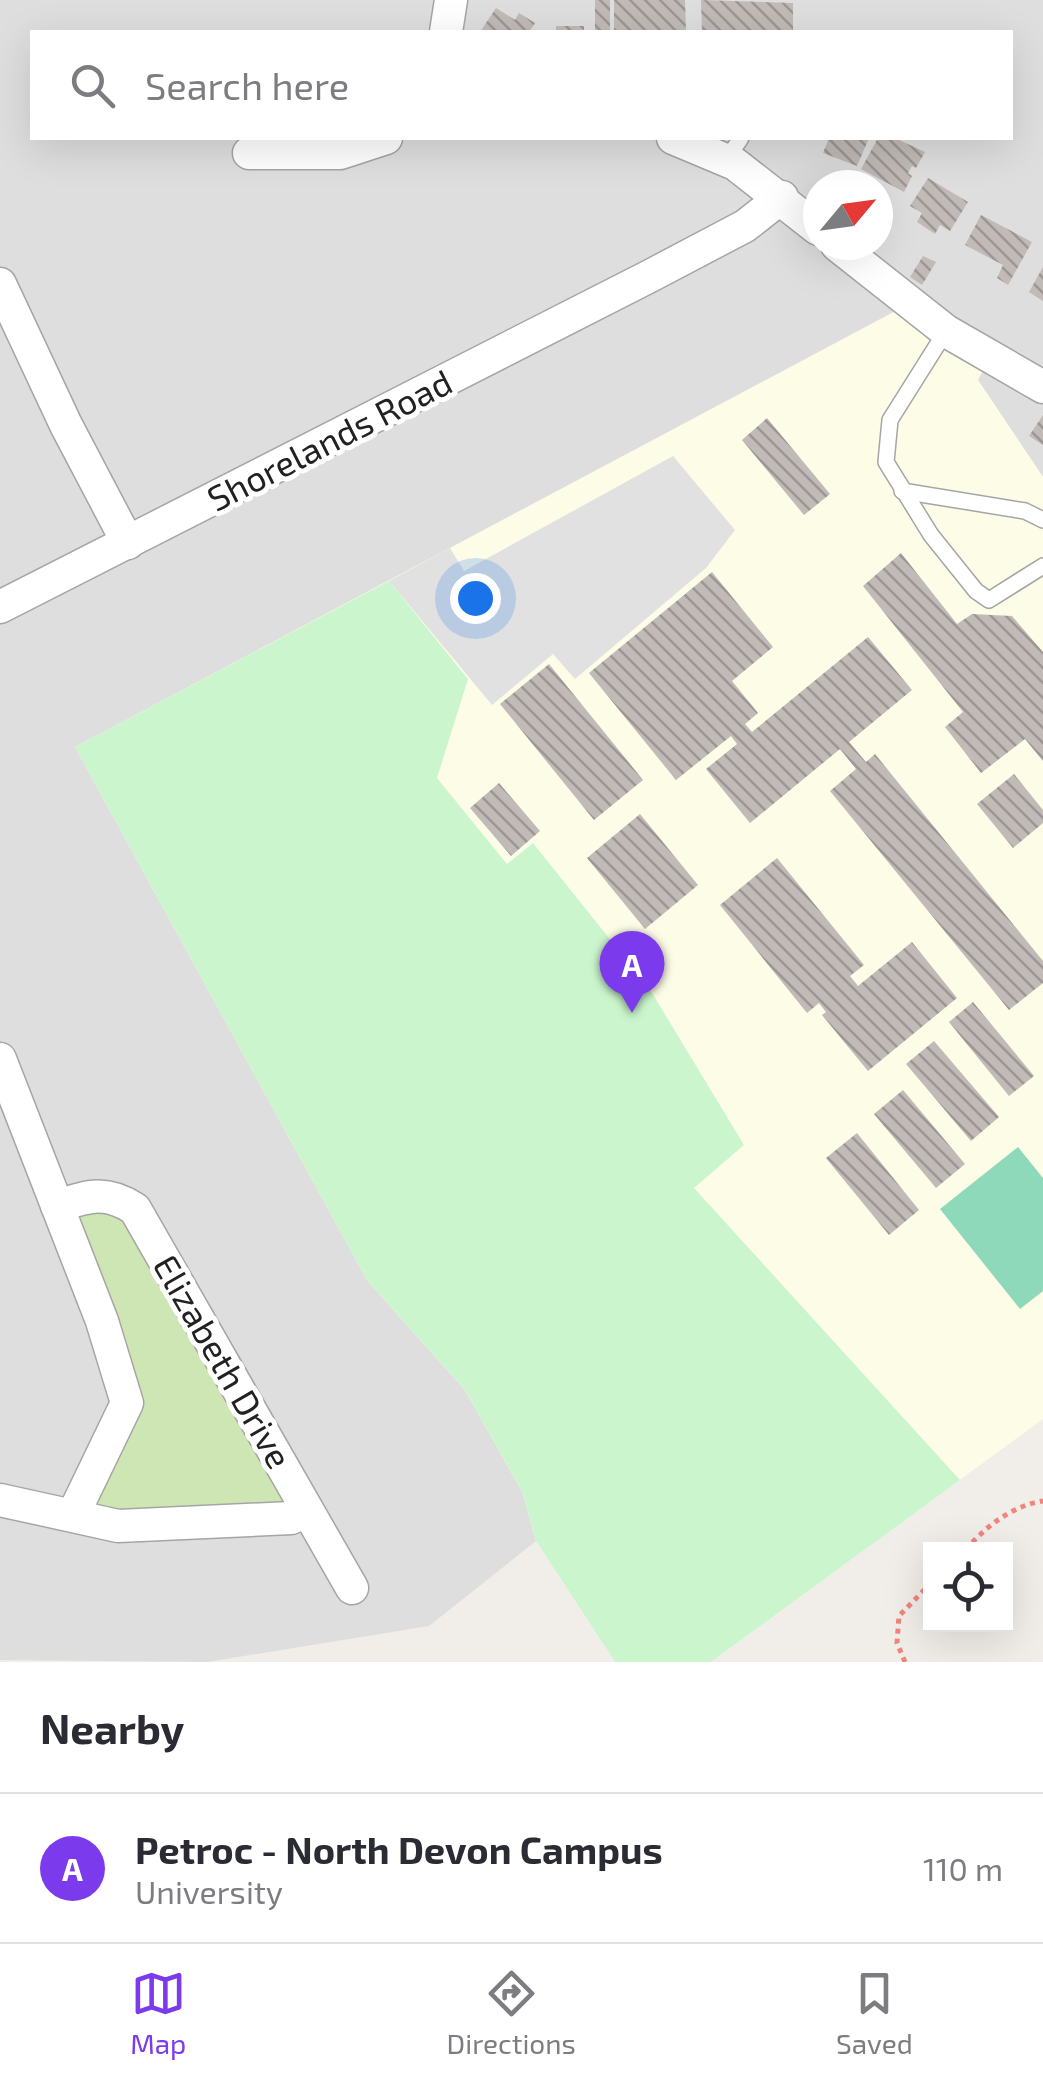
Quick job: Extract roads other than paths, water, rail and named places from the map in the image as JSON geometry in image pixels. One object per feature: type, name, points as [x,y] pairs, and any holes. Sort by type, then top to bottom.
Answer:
[{"type":"street","points":[[446,30],[451,0]]},
{"type":"street","points":[[246,154],[340,152],[379,140]]},
{"type":"street","points":[[693,140],[736,144],[803,216]]},
{"type":"street","name":"Shorelands Road","points":[[0,608],[730,234],[782,197]]},
{"type":"street","points":[[855,260],[946,330],[1043,387]]},
{"type":"street","points":[[0,284],[128,543]]},
{"type":"street","points":[[0,1060],[102,1321],[127,1403],[72,1515]]},
{"type":"street","name":"Elizabeth Drive","points":[[56,1206],[97,1194],[116,1196],[135,1209],[352,1588]]},
{"type":"street","points":[[0,1500],[118,1526],[291,1518],[307,1512]]},
{"type":"lane","points":[[946,330],[890,420],[886,462],[931,535],[988,600],[1043,566]]},
{"type":"lane","points":[[902,492],[1025,511],[1043,520]]},
{"type":"place","name":"Petroc - North Devon Campus","points":[[632,1013]]}]
